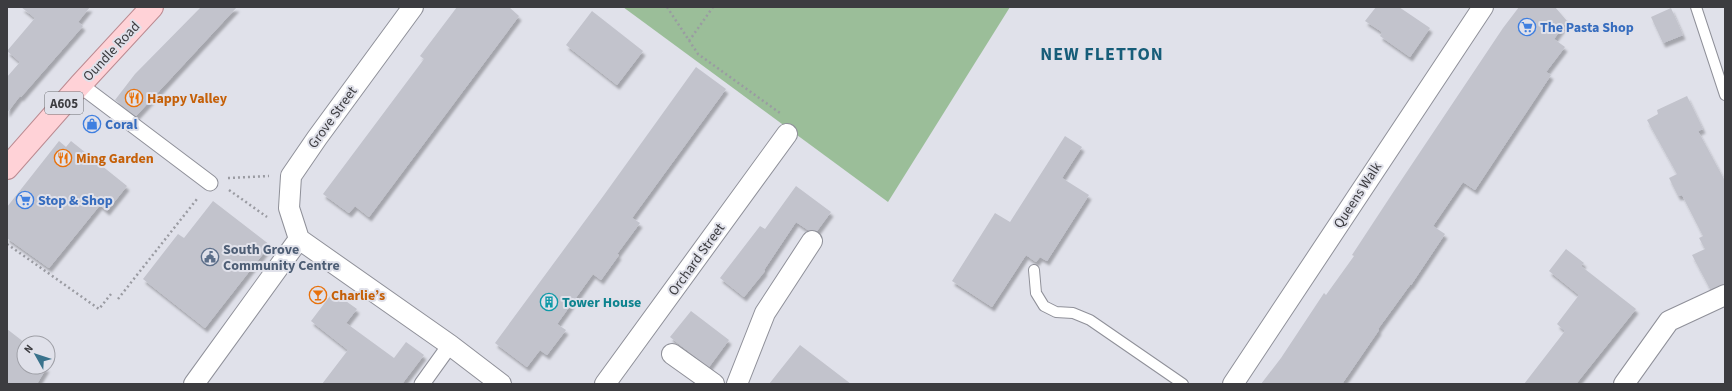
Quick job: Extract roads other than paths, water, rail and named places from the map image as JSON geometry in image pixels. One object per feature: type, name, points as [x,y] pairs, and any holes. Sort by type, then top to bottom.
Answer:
[{"type":"main road","name":"Oundle Road","points":[[7,168],[80,85],[152,7]]},
{"type":"street","name":"Grove Street","points":[[299,239],[289,208],[291,176],[413,7]]},
{"type":"street","name":"Queens Walk","points":[[1233,384],[1482,7]]},
{"type":"street","points":[[80,85],[211,181]]},
{"type":"street","name":"Orchard Street","points":[[605,384],[787,134]]},
{"type":"street","points":[[194,384],[299,239],[450,345],[501,384]]},
{"type":"street","points":[[737,384],[765,313],[812,241]]},
{"type":"street","points":[[1624,384],[1669,320],[1725,295]]},
{"type":"street","points":[[422,384],[450,345]]},
{"type":"street","points":[[672,354],[714,384]]},
{"type":"lane","points":[[1696,7],[1725,95]]},
{"type":"lane","points":[[1034,270],[1036,293],[1044,306],[1056,312],[1073,313],[1090,320],[1183,384]]},
{"type":"place","name":"The Pasta Shop","points":[[1527,27]]},
{"type":"place","name":"Happy Valley","points":[[134,98]]},
{"type":"place","name":"Coral","points":[[92,124]]},
{"type":"place","name":"Ming Garden","points":[[63,158]]},
{"type":"place","name":"Stop & Shop","points":[[25,200]]},
{"type":"place","name":"South Grove Community Centre","points":[[210,257]]},
{"type":"place","name":"Charlie’s","points":[[318,295]]},
{"type":"place","name":"Tower House","points":[[549,302]]},
{"type":"district","name":"NEW FLETTON","points":[[1102,54]]}]
